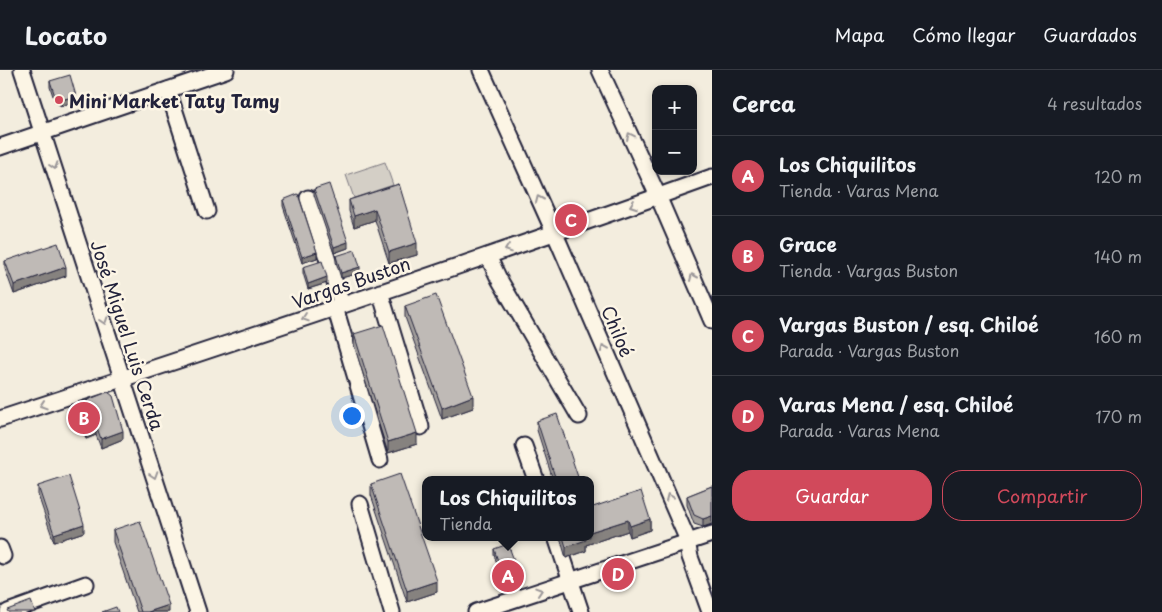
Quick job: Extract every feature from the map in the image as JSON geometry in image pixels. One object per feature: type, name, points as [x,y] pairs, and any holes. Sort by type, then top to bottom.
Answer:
[{"type":"street","name":"José Miguel Luis Cerda","points":[[22,70],[198,612]]},
{"type":"street","points":[[0,147],[226,70]]},
{"type":"street","name":"Chiloé","points":[[481,70],[686,536],[690,557],[710,612]]},
{"type":"street","points":[[600,70],[658,196],[712,321]]},
{"type":"street","points":[[168,90],[207,211]]},
{"type":"street","name":"Vargas Buston","points":[[0,419],[554,234],[712,176]]},
{"type":"street","points":[[308,198],[380,460]]},
{"type":"street","points":[[488,256],[499,279],[579,416]]},
{"type":"street","points":[[380,292],[421,427]]},
{"type":"street","points":[[524,446],[535,476]]},
{"type":"street","points":[[360,504],[392,612]]},
{"type":"street","points":[[476,612],[712,534]]},
{"type":"street","points":[[557,541],[581,612]]},
{"type":"street","points":[[8,612],[86,584]]},
{"type":"shaded area","points":[[385,162],[393,185],[354,198],[346,175]]},
{"type":"building","points":[[70,75],[76,96],[61,100],[55,96],[50,81]]},
{"type":"building","points":[[329,184],[348,242],[334,247],[314,189]]},
{"type":"building","points":[[399,184],[417,243],[389,252],[375,209],[354,216],[349,200]]},
{"type":"building","points":[[298,194],[317,252],[302,257],[283,200]]},
{"type":"building","points":[[58,243],[66,267],[14,285],[5,261]]},
{"type":"building","points":[[355,250],[360,267],[341,273],[336,256]]},
{"type":"building","points":[[322,261],[327,277],[308,284],[303,267]]},
{"type":"building","points":[[436,295],[473,396],[442,408],[405,306]]},
{"type":"building","points":[[383,325],[417,433],[388,442],[354,334]]},
{"type":"building","points":[[108,392],[113,396],[123,431],[101,439],[87,400]]},
{"type":"building","points":[[87,403],[96,430],[86,433],[76,407]]},
{"type":"building","points":[[557,414],[578,476],[555,476],[537,421]]},
{"type":"building","points":[[400,474],[437,581],[407,591],[371,484]]},
{"type":"building","points":[[69,476],[84,524],[54,534],[38,486]]},
{"type":"building","points":[[712,486],[712,516],[703,519],[694,515],[687,496]]},
{"type":"building","points":[[641,491],[650,519],[630,526],[628,520],[594,531],[594,507]]},
{"type":"building","points":[[140,521],[169,605],[148,612],[141,612],[113,530]]},
{"type":"building","points":[[564,541],[583,541],[566,547]]},
{"type":"building","points":[[508,544],[518,571],[503,576],[494,549]]},
{"type":"building","points":[[31,601],[35,612],[8,612],[7,610]]},
{"type":"building","points":[[116,607],[118,612],[102,612]]},
{"type":"place","name":"Mini Market Taty Tamy","points":[[59,100]]},
{"type":"place","name":"Vargas Buston / esq. Chiloé","points":[[571,220]]},
{"type":"place","name":"Grace","points":[[84,418]]},
{"type":"place","name":"Varas Mena / esq. Chiloé","points":[[618,574]]},
{"type":"place","name":"Los Chiquilitos","points":[[508,576]]}]
